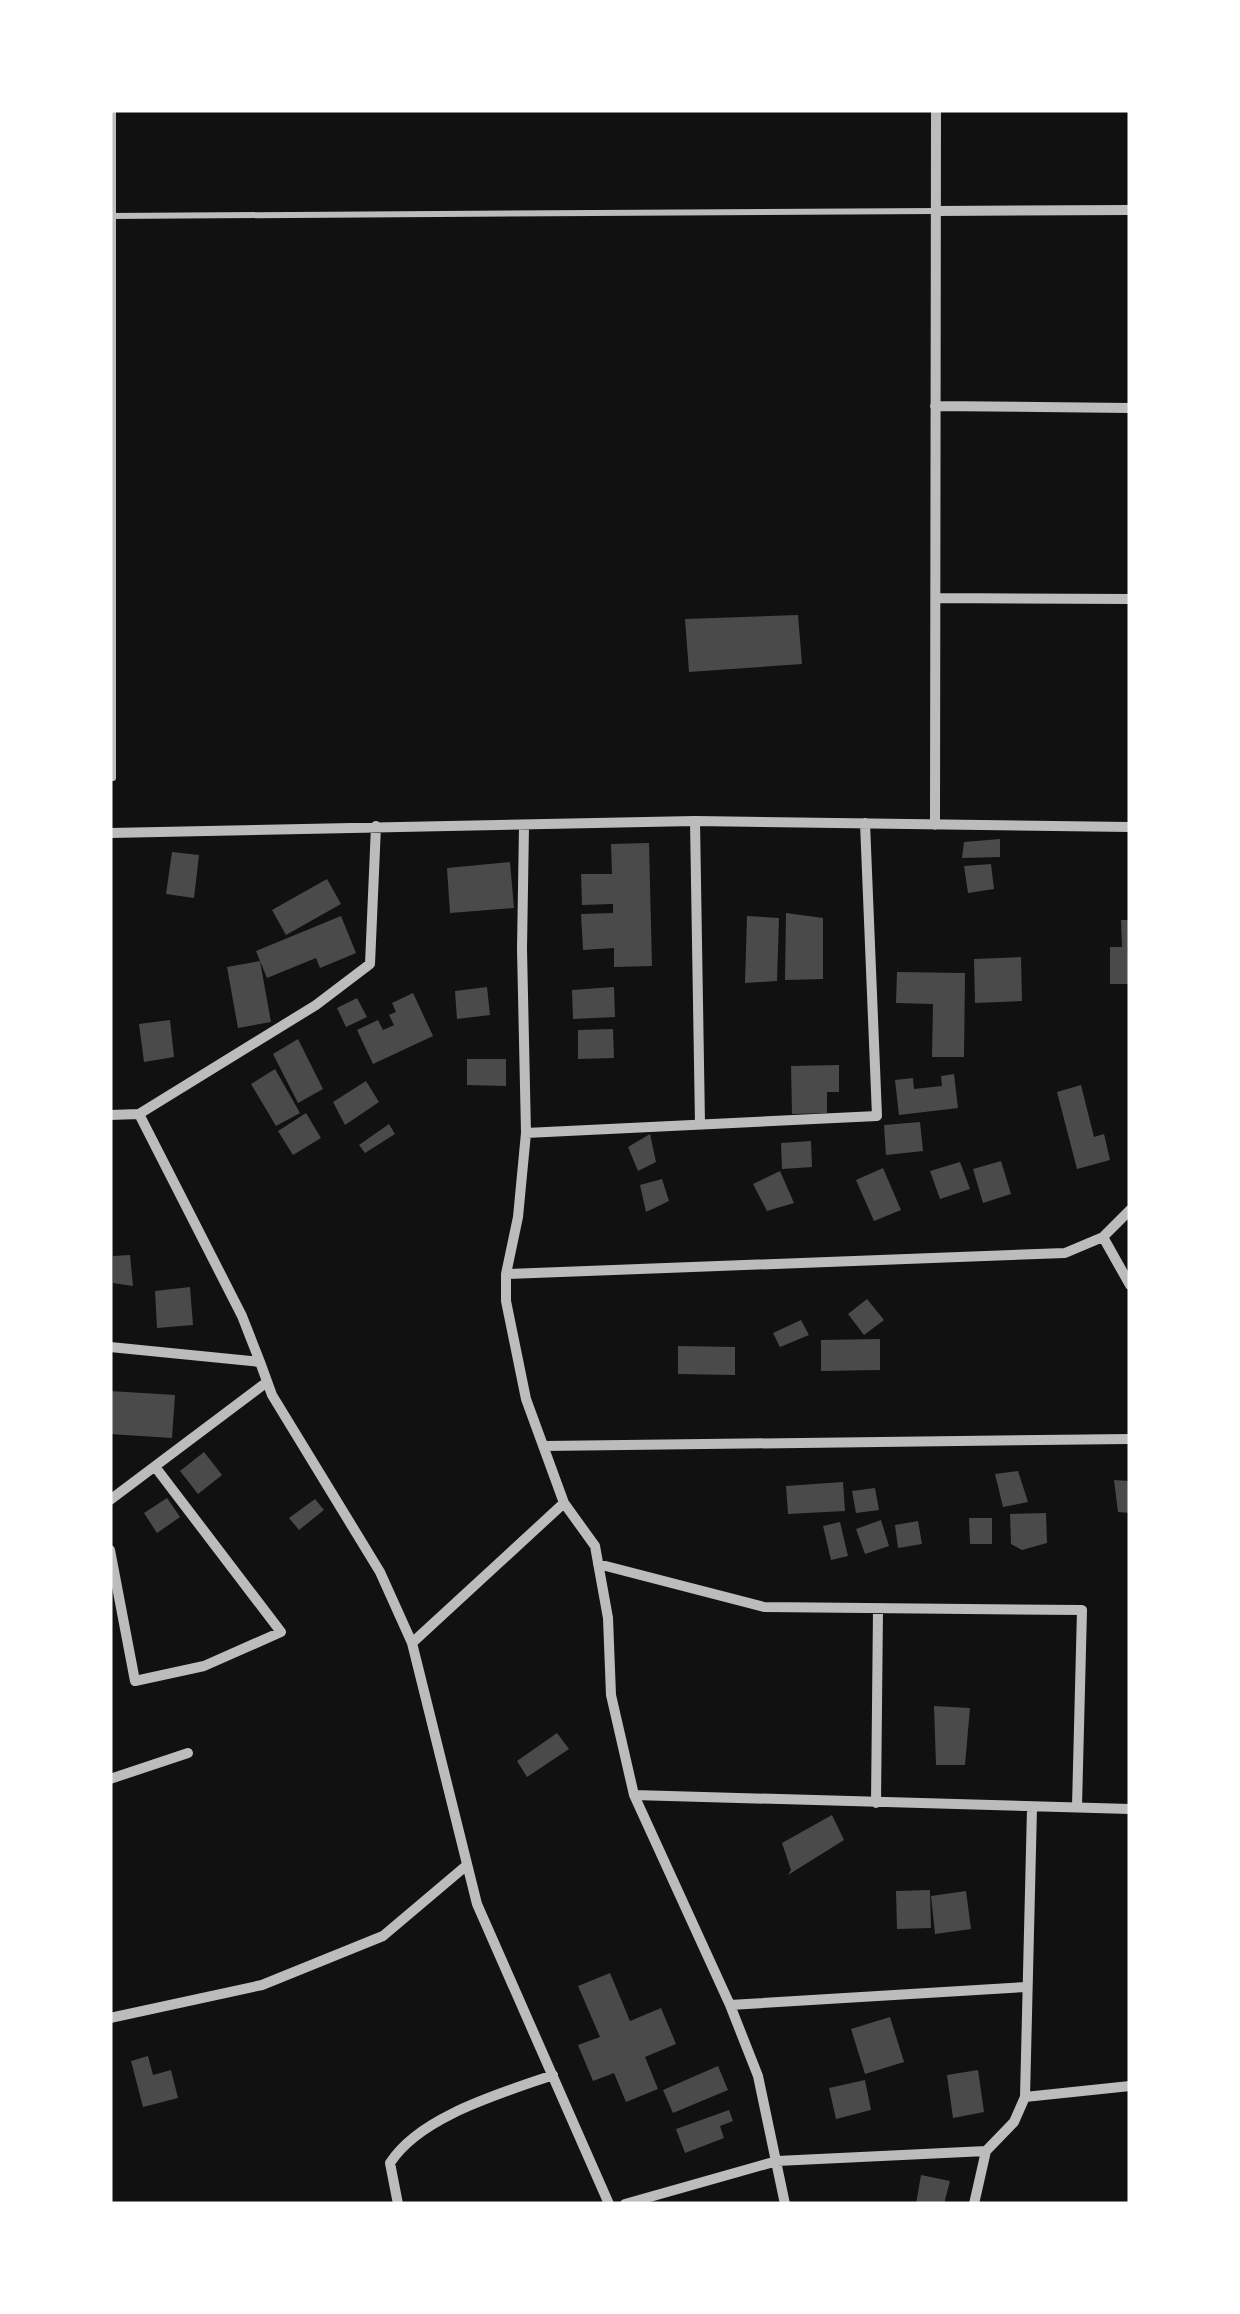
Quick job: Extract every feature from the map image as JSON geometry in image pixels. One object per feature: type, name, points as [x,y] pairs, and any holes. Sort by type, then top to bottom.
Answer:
[{"type":"street","points":[[935,825],[936,110]]},
{"type":"street","points":[[936,211],[1130,210]]},
{"type":"street","points":[[935,406],[1130,408]]},
{"type":"street","points":[[936,598],[1130,599]]},
{"type":"street","points":[[110,833],[695,821],[1130,828]]},
{"type":"street","points":[[695,821],[700,1124]]},
{"type":"street","points":[[526,1133],[877,1116],[865,824]]},
{"type":"street","points":[[110,1116],[139,1114],[316,1005],[370,964],[376,826]]},
{"type":"street","points":[[524,826],[526,1133],[518,1217],[506,1274],[506,1301],[526,1398],[564,1503],[596,1546],[608,1618],[611,1695],[634,1796],[730,2005],[758,2076],[785,2204]]},
{"type":"street","points":[[139,1114],[242,1316],[272,1395],[380,1572],[412,1643],[477,1904],[609,2204]]},
{"type":"street","points":[[506,1274],[1064,1254],[1103,1238],[1130,1210]]},
{"type":"street","points":[[1103,1238],[1130,1285]]},
{"type":"street","points":[[110,1347],[260,1362]]},
{"type":"street","points":[[110,1500],[267,1382]]},
{"type":"street","points":[[544,1446],[1130,1439]]},
{"type":"street","points":[[110,1550],[135,1682],[204,1666],[281,1632],[156,1468]]},
{"type":"street","points":[[412,1643],[564,1503]]},
{"type":"street","points":[[598,1564],[764,1606],[1082,1610],[1076,1806]]},
{"type":"street","points":[[876,1803],[878,1608]]},
{"type":"street","points":[[110,1779],[188,1753]]},
{"type":"street","points":[[634,1796],[1130,1809]]},
{"type":"street","points":[[974,2204],[986,2151],[1014,2122],[1025,2097],[1032,1808]]},
{"type":"street","points":[[110,2018],[262,1985],[384,1936],[467,1864]]},
{"type":"street","points":[[730,2005],[1026,1987]]},
{"type":"street","points":[[398,2204],[390,2162],[400,2147],[424,2129],[492,2097],[553,2075]]},
{"type":"street","points":[[1025,2097],[1130,2086]]},
{"type":"street","points":[[625,2204],[778,2161],[986,2151]]},
{"type":"lane","points":[[113,110],[113,778]]},
{"type":"lane","points":[[111,216],[936,211]]},
{"type":"building","points":[[798,615],[802,664],[689,672],[685,619]]},
{"type":"building","points":[[1000,839],[1000,857],[962,858],[964,842]]},
{"type":"building","points":[[649,843],[652,966],[614,967],[614,948],[583,950],[581,914],[613,913],[613,904],[582,905],[581,874],[612,874],[611,844]]},
{"type":"building","points":[[172,852],[199,855],[194,898],[166,894]]},
{"type":"building","points":[[510,862],[514,908],[450,913],[447,868]]},
{"type":"building","points":[[991,864],[994,889],[968,893],[964,866]]},
{"type":"building","points":[[327,879],[341,904],[286,935],[272,910]]},
{"type":"building","points":[[786,913],[823,918],[823,979],[785,980]]},
{"type":"building","points":[[341,916],[356,953],[320,968],[316,958],[267,978],[256,951]]},
{"type":"building","points":[[747,916],[779,918],[777,981],[745,983]]},
{"type":"building","points":[[1121,920],[1130,920],[1130,984],[1110,984],[1110,947],[1122,947]]},
{"type":"building","points":[[1021,957],[1022,1001],[975,1003],[974,959]]},
{"type":"building","points":[[260,961],[271,1022],[238,1028],[227,967]]},
{"type":"building","points":[[897,972],[965,973],[964,1057],[932,1057],[933,1004],[896,1003]]},
{"type":"building","points":[[487,987],[490,1015],[457,1019],[455,991]]},
{"type":"building","points":[[614,987],[615,1017],[573,1019],[572,990]]},
{"type":"building","points":[[413,993],[433,1036],[373,1064],[357,1030],[378,1020],[383,1030],[394,1025],[389,1015],[396,1012],[392,1003]]},
{"type":"building","points":[[357,998],[367,1017],[346,1027],[337,1008]]},
{"type":"building","points":[[170,1020],[174,1057],[144,1062],[139,1024]]},
{"type":"building","points":[[613,1029],[614,1058],[578,1059],[578,1030]]},
{"type":"building","points":[[298,1039],[323,1089],[298,1103],[273,1054]]},
{"type":"building","points":[[467,1059],[506,1059],[506,1086],[467,1085]]},
{"type":"building","points":[[839,1065],[839,1092],[827,1092],[827,1113],[792,1114],[791,1066]]},
{"type":"building","points":[[275,1069],[300,1113],[276,1126],[251,1084]]},
{"type":"building","points":[[954,1074],[958,1108],[899,1115],[895,1080],[913,1078],[914,1089],[942,1086],[941,1076]]},
{"type":"building","points":[[366,1081],[379,1102],[345,1125],[333,1102]]},
{"type":"building","points":[[1081,1085],[1094,1137],[1104,1134],[1110,1160],[1077,1169],[1057,1092]]},
{"type":"building","points":[[306,1113],[321,1138],[293,1155],[278,1131]]},
{"type":"building","points":[[920,1122],[923,1151],[886,1155],[884,1125]]},
{"type":"building","points":[[389,1124],[395,1134],[365,1153],[359,1145]]},
{"type":"building","points":[[650,1134],[656,1162],[638,1171],[628,1147]]},
{"type":"building","points":[[811,1141],[812,1167],[782,1169],[781,1143]]},
{"type":"building","points":[[1001,1161],[1011,1194],[983,1203],[973,1169]]},
{"type":"building","points":[[960,1162],[970,1189],[940,1199],[930,1171]]},
{"type":"building","points":[[883,1168],[901,1210],[874,1221],[856,1180]]},
{"type":"building","points":[[780,1171],[794,1203],[767,1211],[753,1184]]},
{"type":"building","points":[[662,1179],[669,1201],[646,1212],[640,1185]]},
{"type":"building","points":[[130,1255],[133,1286],[113,1283],[113,1256]]},
{"type":"building","points":[[190,1287],[193,1325],[157,1328],[155,1291]]},
{"type":"building","points":[[867,1299],[884,1320],[864,1335],[848,1314]]},
{"type":"building","points":[[801,1320],[809,1335],[780,1347],[773,1333]]},
{"type":"building","points":[[880,1339],[880,1370],[821,1371],[821,1340]]},
{"type":"building","points":[[678,1346],[735,1347],[735,1375],[678,1374]]},
{"type":"building","points":[[110,1391],[175,1395],[172,1438],[110,1434]]},
{"type":"building","points":[[204,1452],[222,1475],[198,1494],[180,1471]]},
{"type":"building","points":[[1018,1471],[1028,1502],[1003,1507],[995,1474]]},
{"type":"building","points":[[1114,1480],[1130,1481],[1130,1513],[1118,1512]]},
{"type":"building","points":[[843,1482],[845,1511],[788,1514],[786,1486]]},
{"type":"building","points":[[875,1488],[879,1510],[856,1513],[852,1491]]},
{"type":"building","points":[[167,1498],[180,1517],[157,1533],[144,1513]]},
{"type":"building","points":[[315,1499],[324,1510],[299,1530],[289,1518]]},
{"type":"building","points":[[1046,1513],[1047,1543],[1022,1550],[1011,1544],[1010,1514]]},
{"type":"building","points":[[969,1518],[992,1518],[992,1544],[970,1544]]},
{"type":"building","points":[[881,1520],[889,1546],[865,1554],[856,1529]]},
{"type":"building","points":[[918,1521],[922,1544],[898,1548],[895,1525]]},
{"type":"building","points":[[840,1522],[848,1556],[831,1560],[823,1526]]},
{"type":"building","points":[[934,1706],[970,1708],[965,1765],[936,1765]]},
{"type":"building","points":[[557,1733],[569,1749],[527,1777],[517,1761]]},
{"type":"building","points":[[832,1815],[844,1840],[788,1875],[791,1870],[782,1843]]},
{"type":"building","points":[[930,1890],[931,1928],[897,1929],[896,1891]]},
{"type":"building","points":[[966,1891],[971,1929],[935,1934],[931,1896]]},
{"type":"building","points":[[610,1973],[630,2021],[661,2008],[676,2044],[645,2057],[658,2089],[626,2102],[614,2073],[593,2081],[578,2045],[600,2037],[578,1986]]},
{"type":"building","points":[[890,2017],[904,2062],[865,2074],[851,2029]]},
{"type":"building","points":[[148,2056],[153,2075],[171,2070],[178,2098],[143,2107],[131,2061]]},
{"type":"building","points":[[718,2066],[728,2090],[673,2113],[663,2090]]},
{"type":"building","points":[[978,2070],[984,2112],[953,2118],[947,2075]]},
{"type":"building","points":[[865,2080],[871,2110],[836,2119],[829,2088]]},
{"type":"building","points":[[729,2110],[733,2121],[720,2126],[724,2138],[685,2153],[676,2129]]},
{"type":"building","points":[[921,2175],[950,2181],[944,2204],[916,2204]]}]
